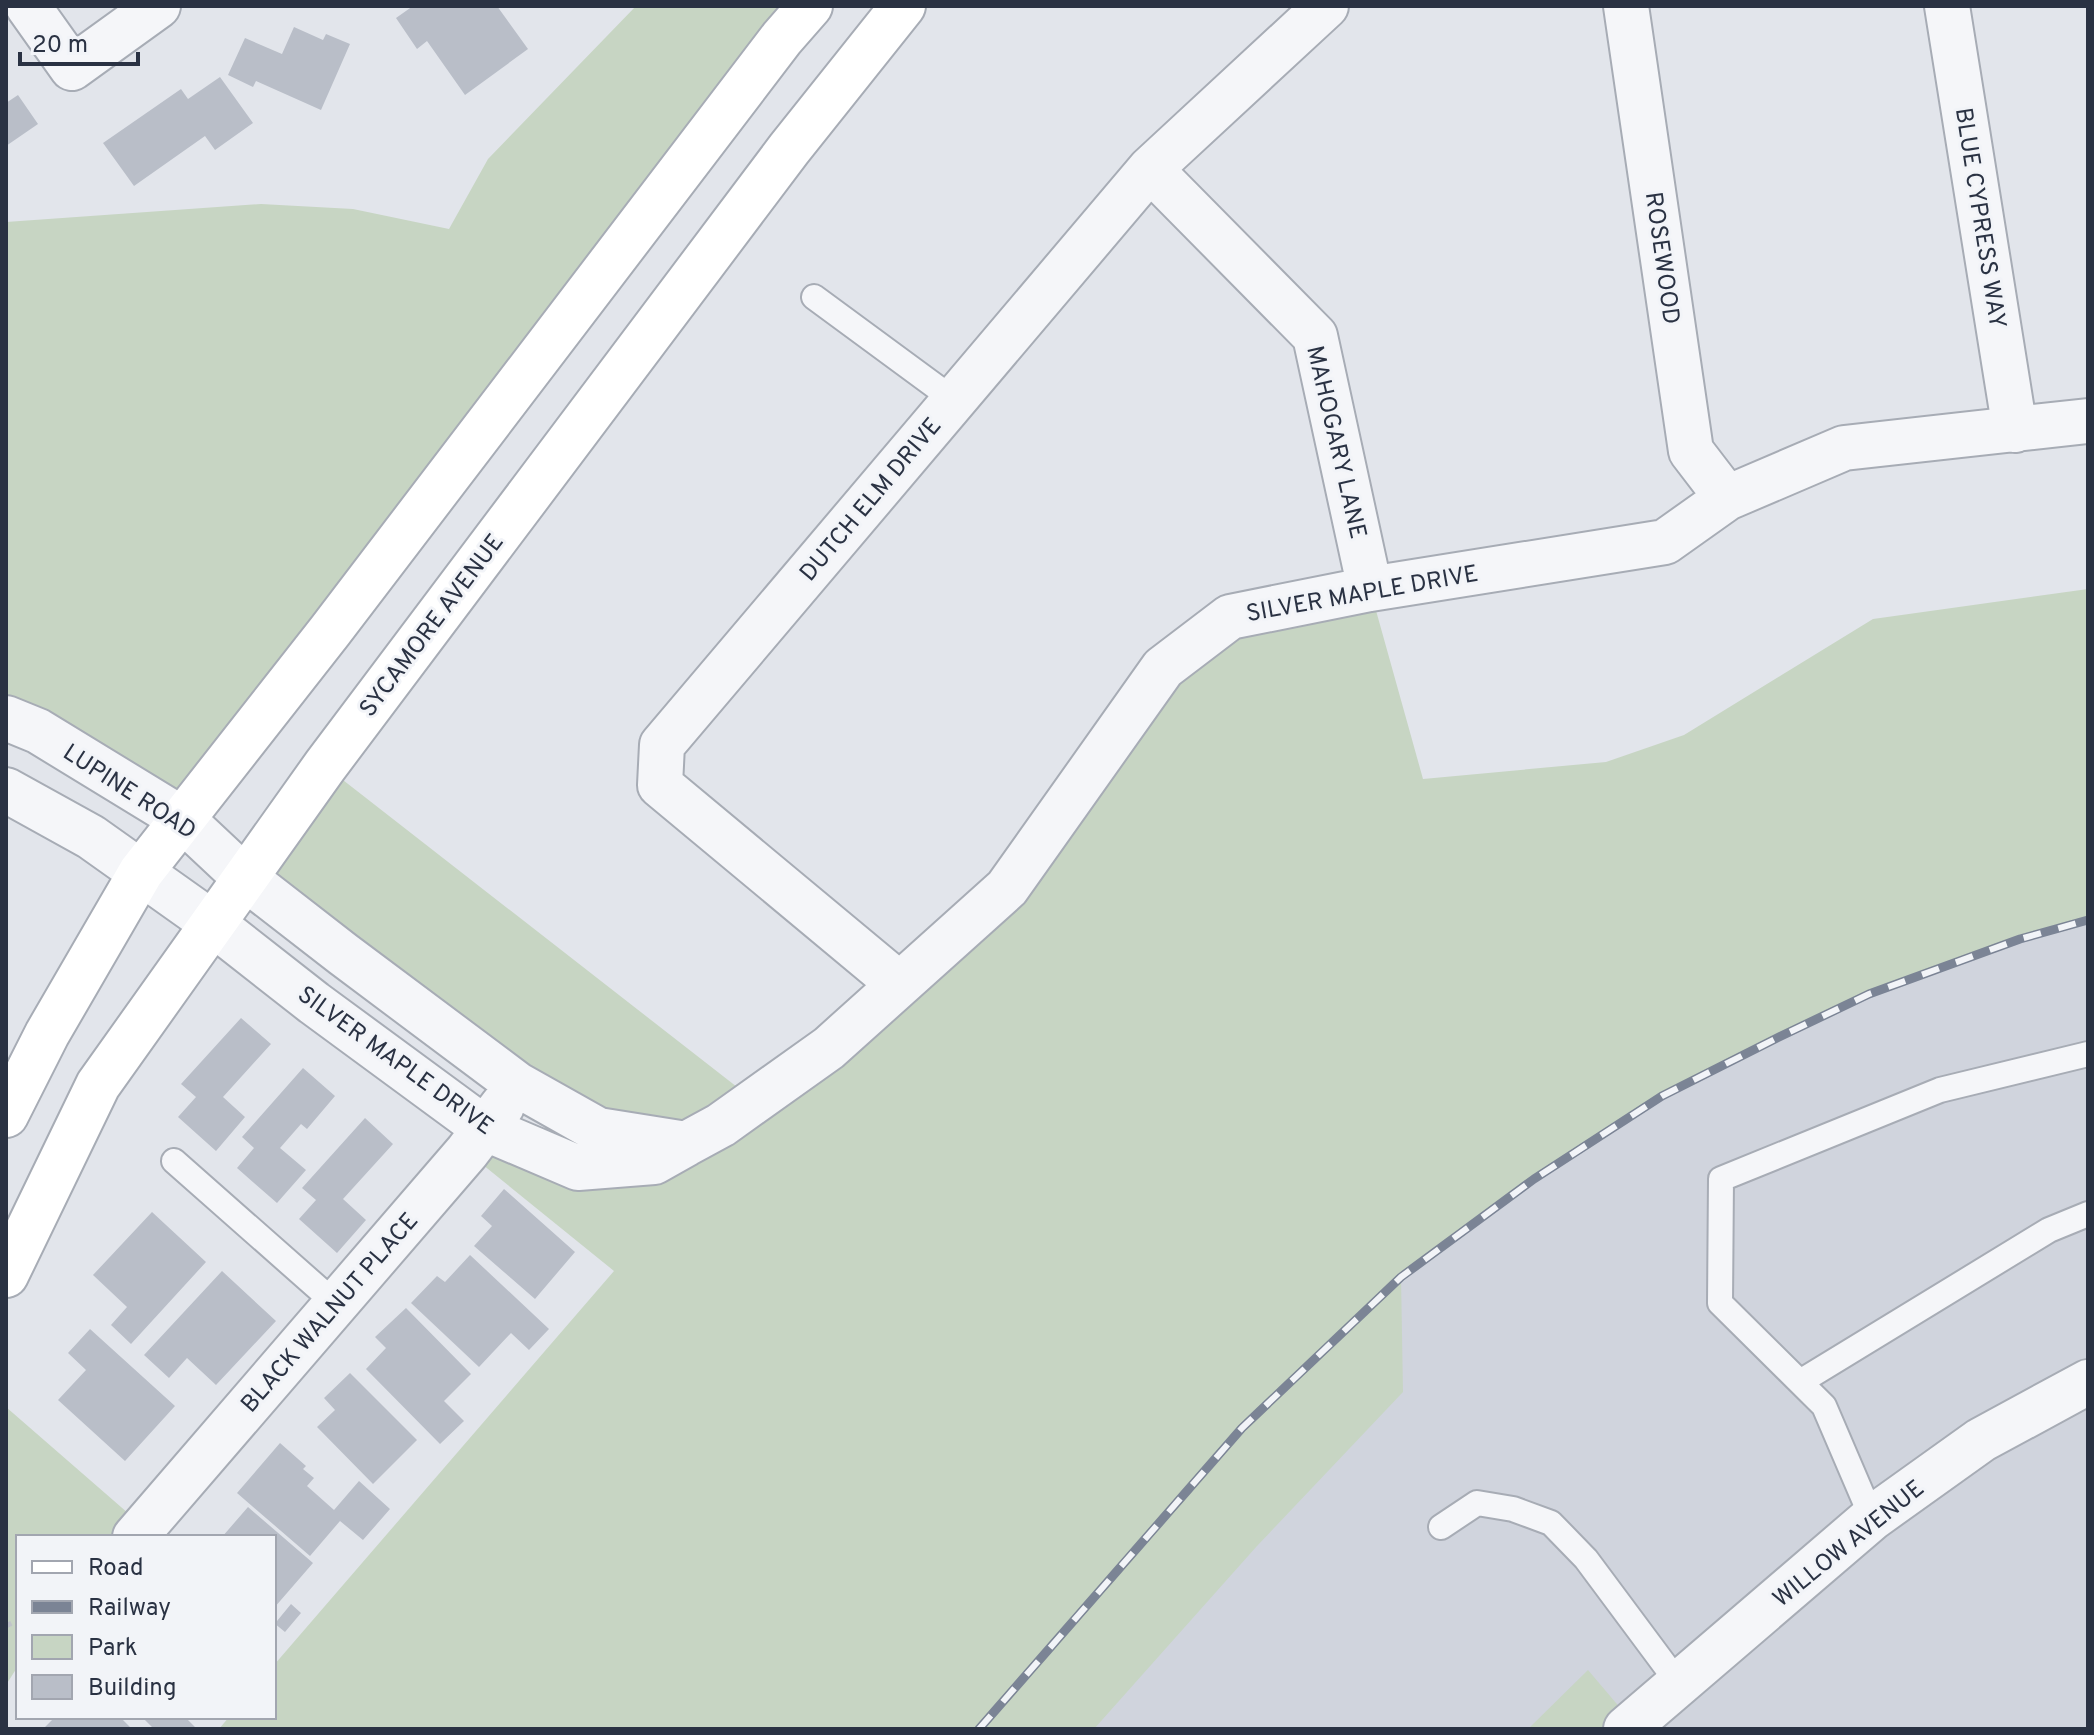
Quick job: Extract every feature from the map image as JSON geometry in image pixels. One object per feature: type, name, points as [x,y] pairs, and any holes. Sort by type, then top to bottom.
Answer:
[{"type":"main road","points":[[6,1115],[47,1034],[141,872],[330,631],[772,50],[810,6]]},
{"type":"main road","name":"SYCAMORE AVENUE","points":[[6,1275],[98,1085],[212,923],[325,766],[789,149],[903,6]]},
{"type":"street","points":[[28,6],[72,68],[158,6]]},
{"type":"street","name":"DUTCH ELM DRIVE","points":[[899,984],[660,785],[662,745],[1150,169],[1326,6]]},
{"type":"street","name":"ROSEWOOD","points":[[1626,6],[1691,451],[1727,498]]},
{"type":"street","name":"BLUE CYPRESS WAY","points":[[1947,6],[2015,430]]},
{"type":"street","name":"MAHOGARY LANE","points":[[1150,169],[1315,336],[1370,589]]},
{"type":"street","name":"SILVER MAPLE DRIVE","points":[[212,923],[314,1003],[484,1128],[578,1168],[654,1162],[721,1125],[829,1048],[1007,888],[1163,668],[1230,617],[1370,589],[1665,542],[1727,498],[1844,448],[2088,421]]},
{"type":"street","name":"LUPINE ROAD","points":[[6,718],[38,731],[182,819],[245,878]]},
{"type":"street","points":[[6,790],[91,837],[212,923]]},
{"type":"street","points":[[245,878],[518,1085],[598,1130],[686,1144]]},
{"type":"street","name":"BLACK WALNUT PLACE","points":[[137,1535],[467,1152],[518,1085]]},
{"type":"street","name":"WILLOW AVENUE","points":[[1626,1729],[1872,1518],[1981,1440],[2088,1382]]},
{"type":"lane","points":[[814,297],[954,400]]},
{"type":"lane","points":[[1872,1518],[1824,1406],[1720,1303],[1721,1179],[1940,1090],[2088,1054]]},
{"type":"lane","points":[[174,1161],[336,1304]]},
{"type":"lane","points":[[1800,1382],[2049,1230],[2088,1214]]},
{"type":"lane","points":[[1441,1527],[1477,1503],[1513,1509],[1551,1523],[1586,1559],[1679,1684]]},
{"type":"shaded area","points":[[2088,920],[2088,1729],[979,1729],[1401,1277],[1534,1179],[1662,1096],[1869,994],[2020,939]]},
{"type":"green space","points":[[636,6],[810,6],[182,819],[6,718],[6,222],[261,204],[353,209],[449,229],[488,159]]},
{"type":"green space","points":[[1370,589],[1423,779],[1606,762],[1684,735],[1873,619],[2088,589],[2088,920],[2020,939],[1869,994],[1662,1096],[1534,1179],[1401,1277],[1403,1392],[1257,1546],[1094,1729],[219,1729],[227,1719],[276,1719],[276,1663],[614,1271],[467,1152],[484,1128],[578,1168],[598,1130],[245,878],[325,766],[755,1101],[829,1048],[1230,617]]},
{"type":"green space","points":[[6,1407],[144,1527],[137,1535],[16,1535],[16,1669],[6,1685]]},
{"type":"green space","points":[[1588,1670],[1633,1723],[1626,1729],[1528,1729]]},
{"type":"building","points":[[413,6],[497,6],[528,49],[465,95],[427,41],[417,49],[396,18]]},
{"type":"building","points":[[294,27],[323,40],[326,34],[350,44],[321,110],[256,81],[253,87],[228,75],[245,38],[282,54]]},
{"type":"building","points":[[220,77],[253,123],[215,150],[205,136],[134,186],[103,143],[181,89],[188,99]]},
{"type":"building","points":[[18,95],[38,124],[6,146],[6,103]]},
{"type":"building","points":[[241,1018],[271,1044],[223,1097],[245,1117],[216,1151],[178,1117],[196,1097],[181,1084]]},
{"type":"building","points":[[303,1068],[335,1096],[307,1129],[301,1124],[280,1148],[306,1170],[277,1203],[237,1168],[254,1148],[242,1137]]},
{"type":"building","points":[[365,1118],[393,1144],[343,1199],[366,1220],[337,1253],[299,1219],[316,1200],[302,1188]]},
{"type":"building","points":[[504,1189],[575,1252],[535,1299],[474,1246],[492,1226],[481,1216]]},
{"type":"building","points":[[152,1212],[206,1262],[131,1344],[111,1325],[127,1307],[93,1275]]},
{"type":"building","points":[[470,1255],[549,1329],[529,1350],[511,1333],[479,1367],[411,1303],[437,1276],[445,1282]]},
{"type":"building","points":[[222,1271],[276,1321],[216,1385],[187,1358],[169,1378],[144,1355]]},
{"type":"building","points":[[406,1308],[471,1374],[444,1401],[464,1421],[440,1444],[366,1369],[386,1348],[375,1337]]},
{"type":"building","points":[[90,1329],[175,1406],[125,1461],[58,1400],[86,1370],[68,1353]]},
{"type":"building","points":[[350,1373],[417,1440],[373,1484],[317,1427],[335,1410],[324,1398]]},
{"type":"building","points":[[280,1443],[306,1466],[303,1469],[314,1478],[307,1486],[334,1510],[359,1481],[390,1509],[363,1540],[340,1521],[310,1556],[237,1493]]},
{"type":"building","points":[[248,1507],[313,1563],[276,1606],[276,1535],[224,1535]]},
{"type":"building","points":[[291,1604],[301,1613],[285,1632],[276,1625]]},
{"type":"building","points":[[53,1719],[122,1719],[132,1729],[43,1729]]},
{"type":"building","points":[[144,1719],[187,1719],[197,1729],[154,1729]]},
{"type":"railway","points":[[979,1729],[1242,1428],[1401,1277],[1534,1179],[1662,1096],[1869,994],[2020,939],[2088,920]]}]
